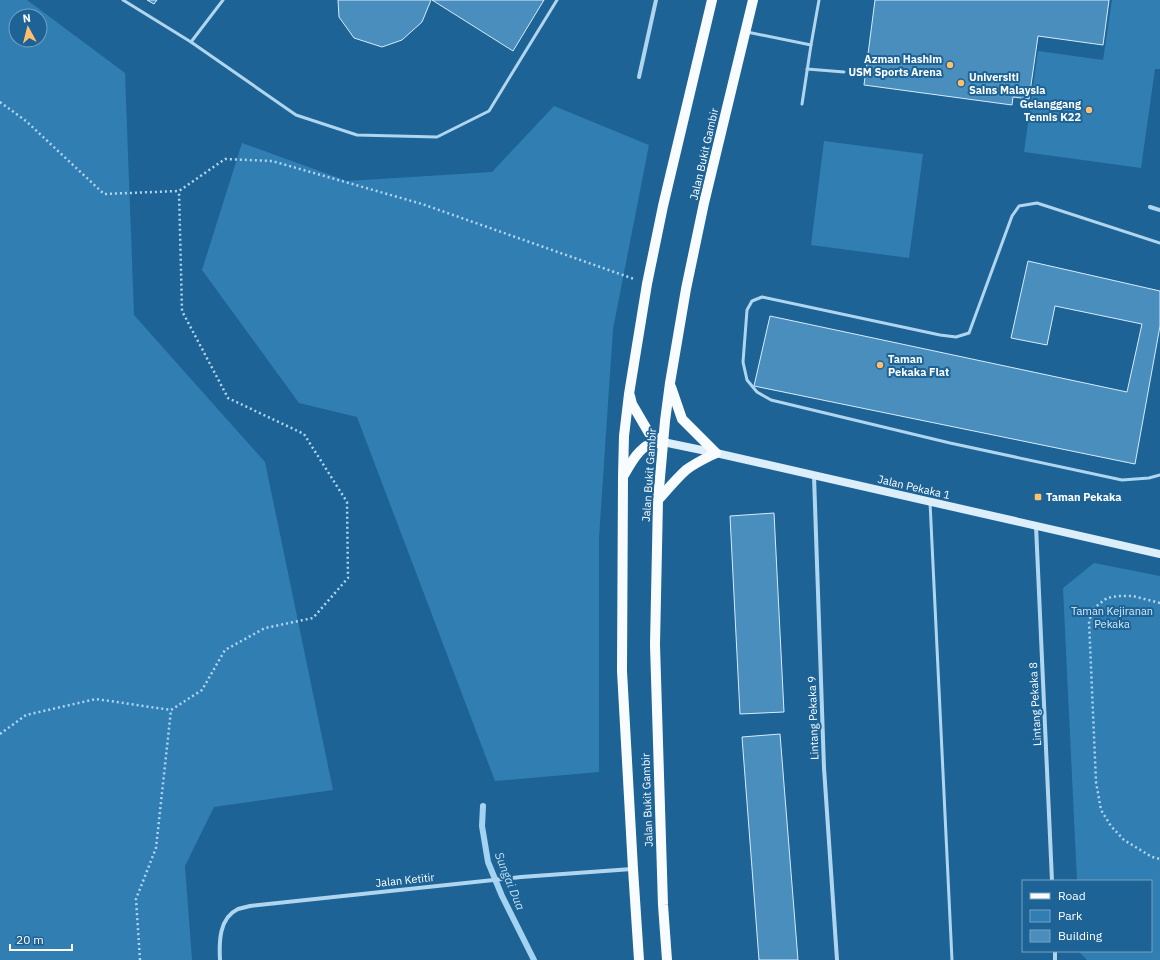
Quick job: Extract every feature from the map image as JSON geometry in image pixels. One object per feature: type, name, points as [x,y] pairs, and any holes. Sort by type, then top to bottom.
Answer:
[{"type":"main road","name":"Jalan Bukit Gambir","points":[[639,960],[632,869],[622,671],[624,436],[629,394],[647,284],[663,206],[712,0]]},
{"type":"main road","name":"Jalan Bukit Gambir","points":[[667,960],[662,890],[656,653],[658,500],[663,442],[670,383],[686,289],[753,0]]},
{"type":"main road","points":[[658,500],[687,470],[716,453],[682,419],[670,383]]},
{"type":"main road","points":[[629,394],[632,404],[649,433],[663,442]]},
{"type":"main road","points":[[623,477],[634,458],[646,447],[651,444],[663,442]]},
{"type":"main road","name":"Jalan Pekaka 1","points":[[663,442],[1160,554]]},
{"type":"street","points":[[639,77],[656,0]]},
{"type":"street","points":[[1150,207],[1160,210]]},
{"type":"street","name":"Lintang Pekaka 9","points":[[814,476],[824,768],[837,960]]},
{"type":"street","name":"Lintang Pekaka 8","points":[[1036,526],[1052,880]]},
{"type":"street","name":"Jalan Ketitir","points":[[220,960],[220,935],[227,918],[237,910],[250,906],[521,877],[632,869]]},
{"type":"lane","points":[[122,0],[191,42],[296,115],[357,135],[437,137],[489,111],[557,0]]},
{"type":"lane","points":[[191,42],[223,0]]},
{"type":"lane","points":[[802,104],[819,0]]},
{"type":"lane","points":[[745,32],[811,45]]},
{"type":"lane","points":[[807,69],[844,72]]},
{"type":"lane","points":[[1160,243],[1037,204],[1019,206],[1012,216],[969,332],[956,337],[940,335],[762,297],[752,301],[747,310],[743,362],[747,380],[757,392],[771,400],[950,443],[1122,480],[1149,478],[1160,475]]},
{"type":"lane","points":[[930,502],[952,960]]},
{"type":"path","points":[[0,102],[26,121],[104,194],[179,190],[224,159],[272,161],[422,204],[647,284]]},
{"type":"path","points":[[0,734],[26,714],[96,699],[171,710],[202,690],[225,650],[265,628],[313,618],[348,578],[347,502],[304,434],[228,398],[182,311],[179,190]]},
{"type":"path","points":[[1160,603],[1133,596],[1107,598],[1094,608],[1089,621],[1096,782],[1101,810],[1111,826],[1124,840],[1152,857],[1160,859]]},
{"type":"path","points":[[140,960],[136,899],[156,848],[171,710]]},
{"type":"green space","points":[[0,0],[27,0],[38,8],[8,8],[8,48],[48,48],[48,16],[125,73],[134,315],[265,462],[333,790],[214,807],[185,866],[192,960],[0,960]]},
{"type":"green space","name":"Gelanggang Tennis K22","points":[[1112,0],[1160,0],[1160,69],[1155,69],[1141,168],[1024,152],[1038,51],[1103,60]]},
{"type":"green space","points":[[554,106],[649,145],[613,329],[599,538],[599,772],[495,781],[357,417],[299,403],[202,270],[242,143],[347,181],[492,172]]},
{"type":"green space","points":[[824,141],[923,154],[909,258],[811,245]]},
{"type":"green space","name":"Taman Kejiranan Pekaka","points":[[1094,563],[1160,576],[1160,960],[1087,960],[1080,953],[1152,952],[1152,880],[1077,880],[1063,588]]},
{"type":"building","points":[[147,0],[157,0],[154,4]]},
{"type":"building","points":[[338,0],[431,0],[422,22],[402,40],[382,47],[354,38],[339,17]]},
{"type":"building","points":[[432,0],[544,0],[513,51]]},
{"type":"building","name":"Azman Hashim USM Sports Arena","points":[[875,0],[1109,0],[1103,45],[1038,36],[1029,99],[1013,97],[1012,105],[864,85]]},
{"type":"building","name":"Taman Pekaka Flat","points":[[1028,261],[1160,291],[1160,326],[1135,464],[754,386],[770,316],[1127,392],[1142,324],[1055,306],[1047,345],[1011,338]]},
{"type":"building","points":[[774,513],[784,712],[740,714],[730,516]]},
{"type":"building","points":[[780,734],[798,960],[759,960],[742,737]]},
{"type":"waterway","name":"Sungai Dua","points":[[483,806],[482,826],[488,862],[502,896],[534,960]]},
{"type":"place","name":"Azman Hashim USM Sports Arena","points":[[950,65]]},
{"type":"place","name":"Universiti Sains Malaysia","points":[[961,83]]},
{"type":"place","name":"Gelanggang Tennis K22","points":[[1089,110]]},
{"type":"place","name":"Taman Pekaka Flat","points":[[880,365]]},
{"type":"place","name":"Taman Pekaka","points":[[1038,497]]}]
